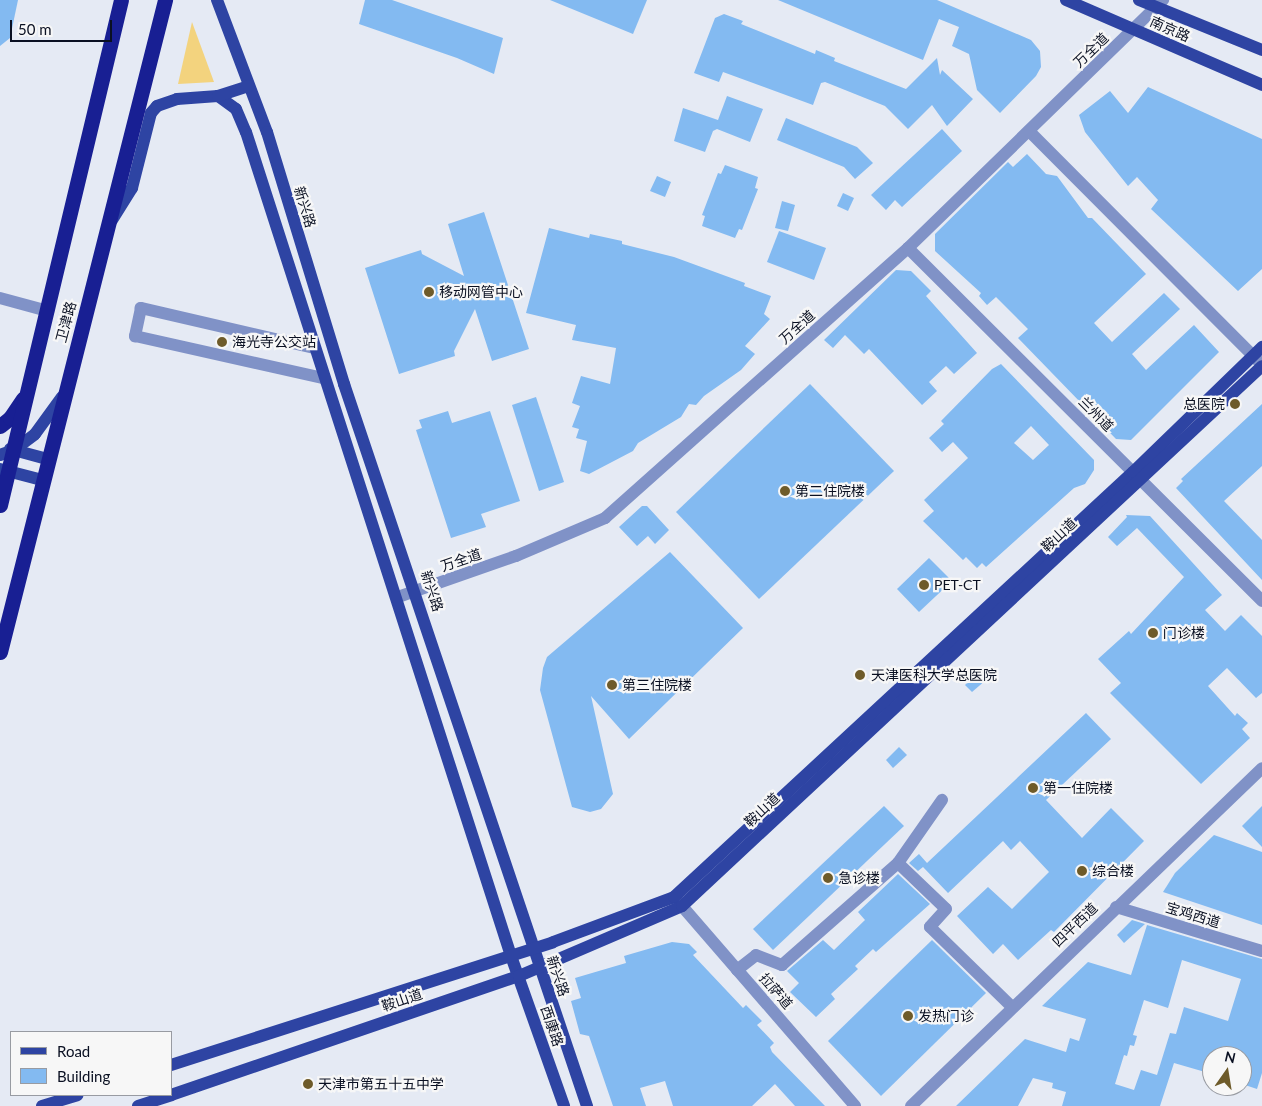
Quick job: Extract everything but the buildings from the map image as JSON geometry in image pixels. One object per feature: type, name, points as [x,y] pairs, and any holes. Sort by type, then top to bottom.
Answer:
[{"type":"highway","name":"卫津路","points":[[0,505],[5,451],[30,387],[121,0]]},
{"type":"highway","name":"卫津路","points":[[0,652],[47,458],[165,0]]},
{"type":"highway","points":[[0,426],[10,418],[30,387]]},
{"type":"main road","points":[[108,226],[132,188],[151,113],[157,106],[176,99],[218,96],[248,86],[217,0]]},
{"type":"main road","name":"南京路","points":[[1066,0],[1262,85]]},
{"type":"main road","name":"南京路","points":[[1139,0],[1160,4],[1262,50]]},
{"type":"main road","name":"新兴路","points":[[248,86],[266,132],[344,384],[417,591],[539,968],[587,1106]]},
{"type":"main road","name":"西康路","points":[[218,96],[236,109],[246,132],[314,348],[398,597],[511,956],[564,1106]]},
{"type":"main road","name":"鞍山道","points":[[1137,476],[1257,351]]},
{"type":"main road","name":"鞍山道","points":[[172,1095],[519,976],[678,901],[1137,476],[1262,366]]},
{"type":"main road","points":[[5,451],[41,428],[63,395]]},
{"type":"main road","points":[[5,451],[47,458]]},
{"type":"main road","points":[[4,470],[42,480]]},
{"type":"main road","name":"鞍山道","points":[[172,1065],[678,901]]},
{"type":"main road","points":[[42,1106],[74,1096]]},
{"type":"main road","name":"鞍山道","points":[[138,1106],[168,1096]]},
{"type":"street","name":"万全道","points":[[398,597],[516,556],[606,518],[908,248],[1160,4]]},
{"type":"street","points":[[1029,131],[1257,351],[1262,366]]},
{"type":"street","name":"兰州道","points":[[908,248],[1262,601]]},
{"type":"street","points":[[0,298],[48,311]]},
{"type":"street","points":[[314,348],[141,308],[135,336],[324,378]]},
{"type":"street","name":"四平西道","points":[[911,1106],[1116,906],[1262,768]]},
{"type":"street","points":[[737,970],[756,955],[782,965],[898,863],[942,800]]},
{"type":"street","points":[[898,863],[946,909],[930,927],[1012,1008]]},
{"type":"street","name":"拉萨道","points":[[678,901],[855,1106]]},
{"type":"street","name":"宝鸡西道","points":[[1116,906],[1262,951]]},
{"type":"shaded area","points":[[192,22],[214,82],[178,84]]},
{"type":"place","name":"移动网管中心","points":[[429,292]]},
{"type":"place","name":"海光寺公交站","points":[[222,342]]},
{"type":"place","name":"总医院","points":[[1235,404]]},
{"type":"place","name":"第二住院楼","points":[[785,491]]},
{"type":"place","name":"PET-CT","points":[[924,585]]},
{"type":"place","name":"门诊楼","points":[[1153,633]]},
{"type":"place","name":"天津医科大学总医院","points":[[860,675]]},
{"type":"place","name":"第三住院楼","points":[[612,685]]},
{"type":"place","name":"第一住院楼","points":[[1033,788]]},
{"type":"place","name":"综合楼","points":[[1082,871]]},
{"type":"place","name":"急诊楼","points":[[828,878]]},
{"type":"place","name":"发热门诊","points":[[908,1016]]},
{"type":"place","name":"天津市第五十五中学","points":[[308,1084]]}]
